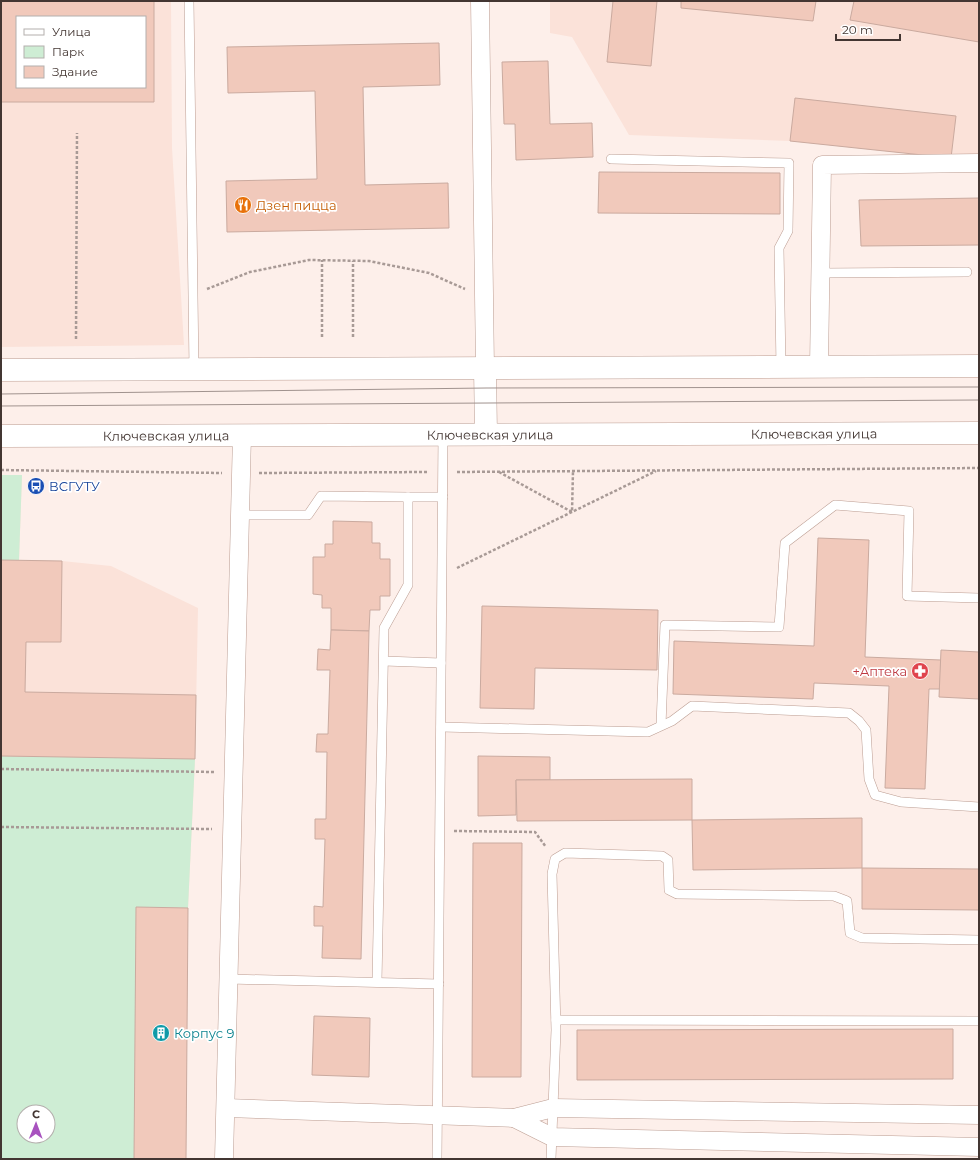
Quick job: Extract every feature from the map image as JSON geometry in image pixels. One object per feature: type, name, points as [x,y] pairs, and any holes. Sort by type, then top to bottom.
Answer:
[{"type":"main road","points":[[1,370],[979,366]]},
{"type":"main road","points":[[486,368],[486,434]]},
{"type":"main road","name":"Ключевская улица","points":[[1,436],[979,433]]},
{"type":"street","points":[[480,1],[486,368]]},
{"type":"street","points":[[819,367],[822,165],[979,163]]},
{"type":"street","points":[[224,1159],[242,435]]},
{"type":"street","points":[[226,1108],[514,1118],[553,1108],[979,1115]]},
{"type":"street","points":[[780,1142],[781,1112]]},
{"type":"street","points":[[514,1118],[552,1137],[780,1142],[971,1151]]},
{"type":"lane","points":[[189,1],[194,369]]},
{"type":"lane","points":[[610,160],[789,163],[788,231],[779,248],[781,367]]},
{"type":"lane","points":[[820,273],[967,272]]},
{"type":"lane","points":[[437,1159],[443,434]]},
{"type":"lane","points":[[240,515],[308,515],[321,496],[443,497]]},
{"type":"lane","points":[[377,982],[384,628],[408,585],[408,497]]},
{"type":"lane","points":[[661,725],[664,625],[779,627],[785,543],[835,505],[909,511],[907,596],[979,598]]},
{"type":"lane","points":[[384,661],[441,663]]},
{"type":"lane","points":[[441,727],[648,732],[672,721],[692,706],[849,713],[859,721],[866,730],[868,779],[875,795],[901,802],[979,807]]},
{"type":"lane","points":[[552,1159],[556,1020],[552,874],[555,860],[565,853],[662,856],[668,860],[670,890],[677,894],[834,896],[847,901],[850,933],[862,938],[979,940]]},
{"type":"lane","points":[[229,979],[438,984]]},
{"type":"lane","points":[[556,1020],[979,1021]]},
{"type":"path","points":[[76,339],[77,133]]},
{"type":"path","points":[[194,295],[250,272],[309,260],[322,260],[370,261],[429,273],[484,297]]},
{"type":"path","points":[[322,260],[322,337]]},
{"type":"path","points":[[353,337],[354,261]]},
{"type":"path","points":[[1,470],[242,473],[979,468]]},
{"type":"path","points":[[442,575],[657,470]]},
{"type":"path","points":[[499,471],[572,512]]},
{"type":"path","points":[[572,512],[573,471]]},
{"type":"path","points":[[1,769],[234,772]]},
{"type":"path","points":[[1,827],[233,830]]},
{"type":"path","points":[[440,831],[535,832],[555,860]]},
{"type":"shaded area","points":[[1,1],[171,1],[172,148],[184,345],[1,347]]},
{"type":"shaded area","points":[[550,1],[979,1],[979,157],[951,158],[790,141],[629,135],[572,37],[550,33]]},
{"type":"shaded area","points":[[1,475],[22,475],[19,560],[62,561],[111,566],[198,608],[195,759],[188,908],[186,1159],[1,1159]]},
{"type":"green space","points":[[1,475],[22,475],[19,560],[1,560]]},
{"type":"green space","points":[[1,756],[195,759],[188,908],[137,907],[134,1159],[1,1159]]},
{"type":"building","points":[[1,1],[154,1],[154,102],[1,102]]},
{"type":"building","points":[[613,1],[657,1],[651,66],[607,62]]},
{"type":"building","points":[[681,1],[816,1],[813,21],[681,8]]},
{"type":"building","points":[[854,1],[979,1],[979,42],[850,20]]},
{"type":"building","points":[[439,43],[440,85],[363,87],[365,185],[448,183],[449,228],[227,232],[226,181],[317,179],[315,91],[228,93],[227,47]]},
{"type":"building","points":[[548,61],[550,124],[592,123],[593,157],[516,160],[515,124],[504,124],[502,62]]},
{"type":"building","points":[[795,98],[956,116],[951,158],[790,141]]},
{"type":"building","points":[[599,172],[780,173],[780,214],[598,213]]},
{"type":"building","points":[[979,198],[979,245],[861,246],[859,200]]},
{"type":"building","points":[[333,521],[372,522],[372,543],[380,543],[380,559],[390,559],[390,596],[380,596],[380,610],[370,610],[369,631],[331,630],[331,608],[322,608],[322,595],[313,594],[313,557],[325,557],[325,544],[333,544]]},
{"type":"building","points":[[818,538],[869,540],[865,657],[941,660],[940,689],[929,689],[925,789],[885,788],[889,686],[814,683],[813,699],[673,694],[674,641],[814,646]]},
{"type":"building","points":[[1,560],[62,561],[61,642],[26,642],[25,692],[196,695],[195,759],[1,756]]},
{"type":"building","points":[[482,606],[658,610],[657,670],[535,668],[534,709],[480,708]]},
{"type":"building","points":[[331,630],[369,631],[361,959],[322,958],[323,926],[314,926],[314,906],[323,907],[325,839],[315,839],[315,819],[326,819],[327,752],[316,752],[317,734],[328,734],[330,670],[317,670],[318,649],[330,650]]},
{"type":"building","points":[[941,650],[979,652],[979,699],[939,697]]},
{"type":"building","points":[[478,756],[550,757],[550,780],[516,780],[516,815],[478,816]]},
{"type":"building","points":[[692,779],[692,820],[517,821],[516,780]]},
{"type":"building","points":[[862,818],[862,868],[693,870],[692,820]]},
{"type":"building","points":[[473,843],[522,843],[521,1077],[472,1077]]},
{"type":"building","points":[[862,868],[979,869],[979,910],[862,909]]},
{"type":"building","name":"Корпус 9","points":[[136,907],[188,908],[186,1159],[134,1159]]},
{"type":"building","points":[[314,1016],[370,1018],[369,1077],[312,1075]]},
{"type":"building","points":[[953,1029],[953,1079],[577,1080],[577,1030]]},
{"type":"tram line","points":[[1,394],[486,388],[979,387]]},
{"type":"tram line","points":[[1,406],[979,400]]},
{"type":"place","name":"Дзен пицца","points":[[243,205]]},
{"type":"place","name":"ВСГУТУ","points":[[36,486]]},
{"type":"place","name":"+Аптека","points":[[920,671]]},
{"type":"place","name":"Корпус 9","points":[[161,1033]]}]
